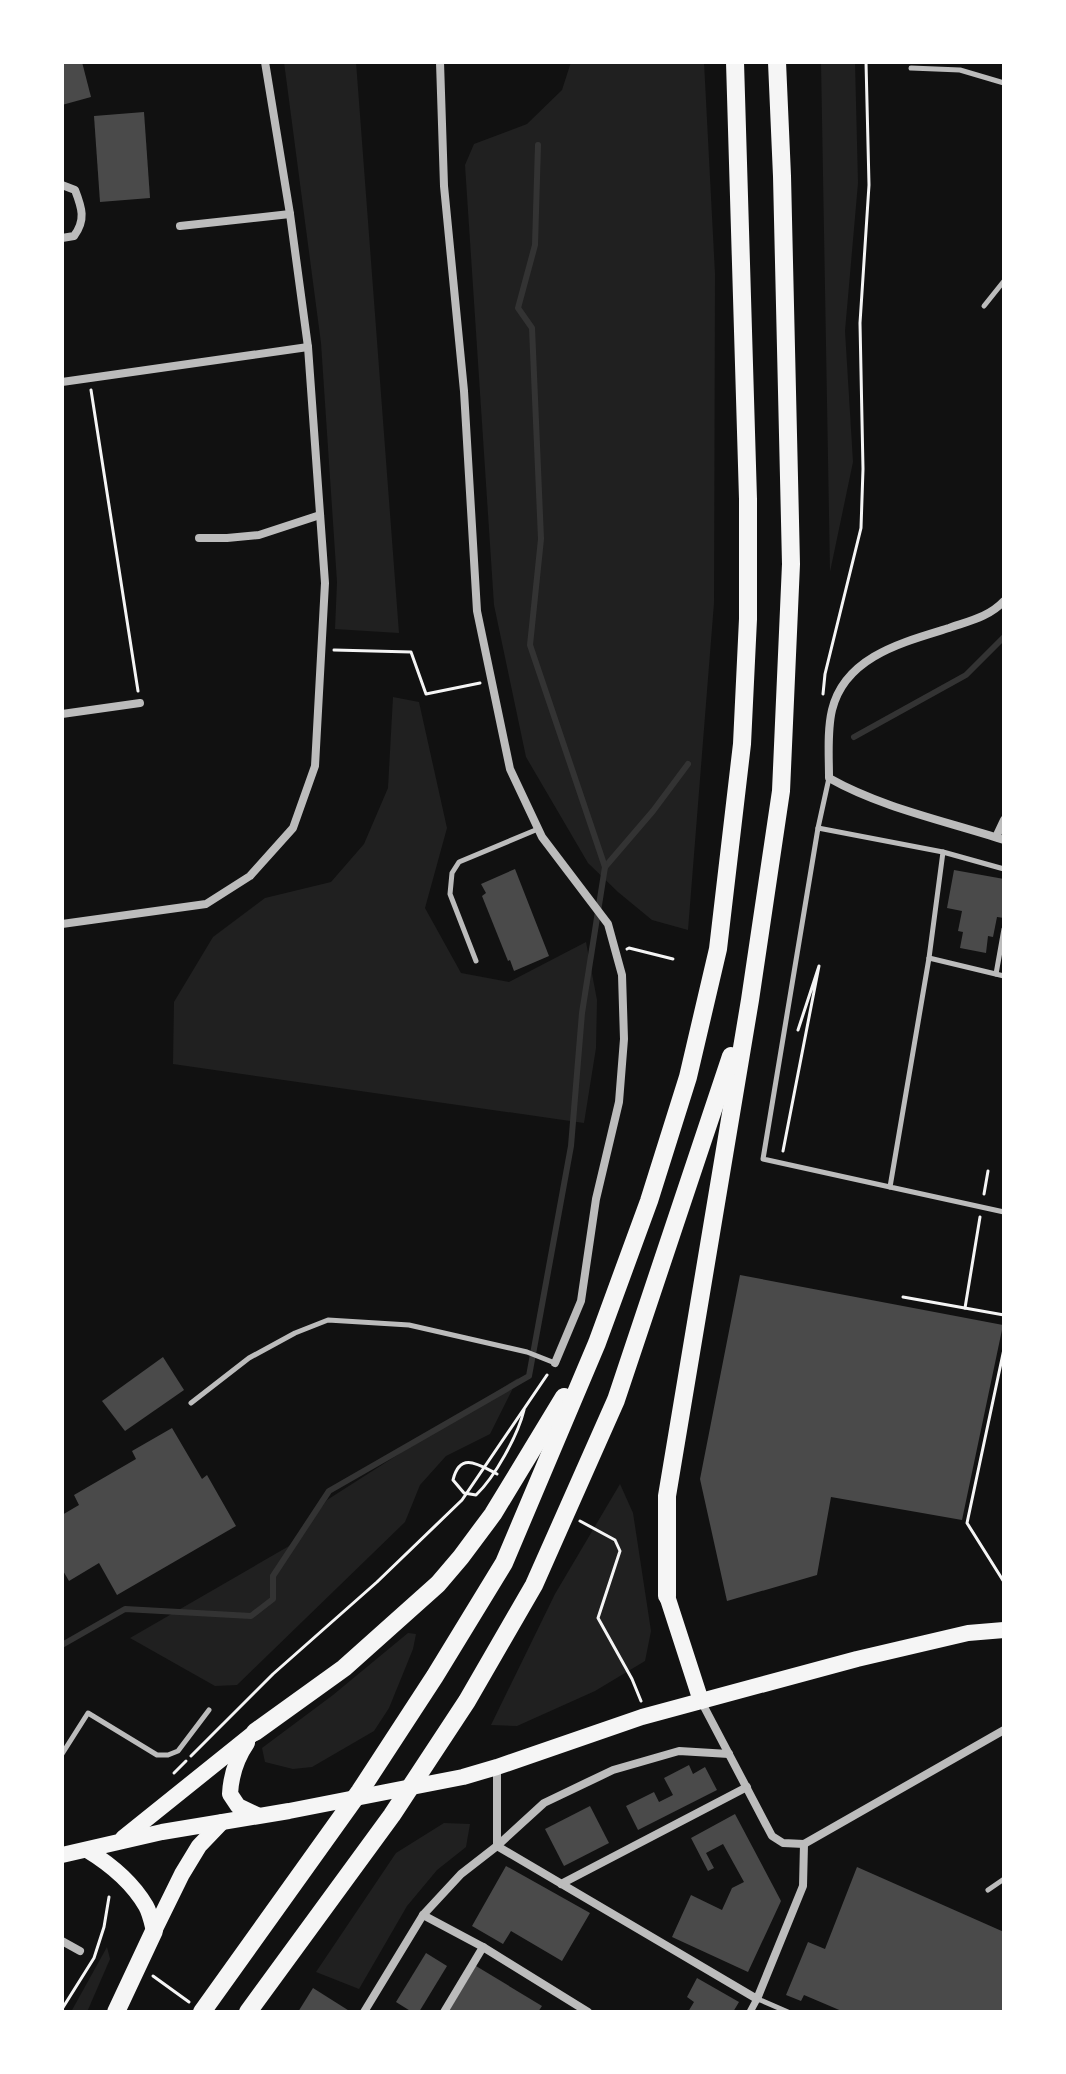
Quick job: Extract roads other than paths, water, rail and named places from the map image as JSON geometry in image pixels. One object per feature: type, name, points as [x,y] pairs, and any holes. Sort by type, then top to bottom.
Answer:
[{"type":"highway","points":[[196,2008],[360,1791],[504,1563],[597,1343],[649,1201],[688,1077],[718,949],[742,744],[748,619],[748,514],[735,62]]},
{"type":"highway","points":[[667,1596],[667,1496],[750,1000],[781,791],[791,564],[777,62]]},
{"type":"highway","points":[[248,2012],[392,1815],[467,1701],[534,1585],[616,1400],[750,1000]]},
{"type":"highway","points":[[255,1732],[344,1668],[438,1584],[493,1514],[597,1343]]},
{"type":"highway","points":[[116,2012],[154,1931]]},
{"type":"main road","points":[[667,1596],[701,1701]]},
{"type":"main road","points":[[62,1855],[162,1832],[463,1777],[701,1701],[857,1659],[954,1637],[1004,1630]]},
{"type":"main road","points":[[255,1732],[239,1756],[231,1777],[230,1794],[238,1806],[257,1815]]},
{"type":"main road","points":[[119,1841],[255,1732]]},
{"type":"main road","points":[[154,1931],[193,1855],[222,1822]]},
{"type":"main road","points":[[87,1850],[119,1873],[147,1907],[154,1931]]},
{"type":"street","points":[[62,924],[206,904],[250,876],[293,828],[315,766],[325,583],[308,347],[265,62]]},
{"type":"street","points":[[440,62],[444,186],[464,391],[477,611],[510,769],[542,837],[608,924],[622,975],[624,1039],[619,1102],[596,1199],[581,1301],[555,1363]]},
{"type":"street","points":[[62,185],[75,190],[81,206],[82,226],[74,236],[62,238]]},
{"type":"street","points":[[180,226],[290,214]]},
{"type":"street","points":[[62,382],[308,347]]},
{"type":"street","points":[[199,538],[259,535],[320,515]]},
{"type":"street","points":[[1004,601],[985,617],[881,651],[860,666],[846,681],[831,711],[829,778],[846,788],[915,813],[1000,838],[1004,820]]},
{"type":"street","points":[[62,714],[140,703]]},
{"type":"street","points":[[701,1701],[772,1836],[783,1843],[804,1844],[1004,1730]]},
{"type":"street","points":[[376,2012],[366,2010],[423,1915],[461,1874],[544,1803],[613,1770],[679,1751],[729,1754]]},
{"type":"street","points":[[497,1767],[497,1846]]},
{"type":"street","points":[[561,1884],[747,1787]]},
{"type":"street","points":[[750,2012],[803,1886],[804,1844]]},
{"type":"street","points":[[497,1846],[757,1999]]},
{"type":"street","points":[[423,1915],[483,1947],[588,2012]]},
{"type":"street","points":[[62,1941],[80,1951]]},
{"type":"street","points":[[444,2012],[483,1947]]},
{"type":"lane","points":[[911,68],[960,70],[1004,83]]},
{"type":"lane","points":[[984,306],[1004,281]]},
{"type":"lane","points":[[829,778],[763,1159],[1004,1212]]},
{"type":"lane","points":[[818,828],[943,852],[1004,869]]},
{"type":"lane","points":[[476,961],[450,894],[452,873],[459,862],[538,829]]},
{"type":"lane","points":[[890,1187],[929,958],[943,852]]},
{"type":"lane","points":[[996,974],[1004,929]]},
{"type":"lane","points":[[929,958],[1004,976]]},
{"type":"lane","points":[[191,1403],[249,1358],[295,1333],[328,1320],[409,1325],[527,1352],[555,1363]]},
{"type":"lane","points":[[62,1754],[88,1713],[157,1755],[168,1755],[178,1751],[209,1710]]},
{"type":"lane","points":[[988,1890],[1004,1879]]},
{"type":"lane","points":[[757,1999],[788,2012]]},
{"type":"waterway","points":[[62,1645],[125,1609],[251,1616],[273,1599],[273,1576],[329,1491],[529,1376],[571,1146],[582,1013],[605,867],[530,645],[541,539],[532,328],[518,308],[535,245],[538,145]]},
{"type":"waterway","points":[[854,737],[966,675],[1004,637]]},
{"type":"waterway","points":[[605,867],[688,764]]}]
